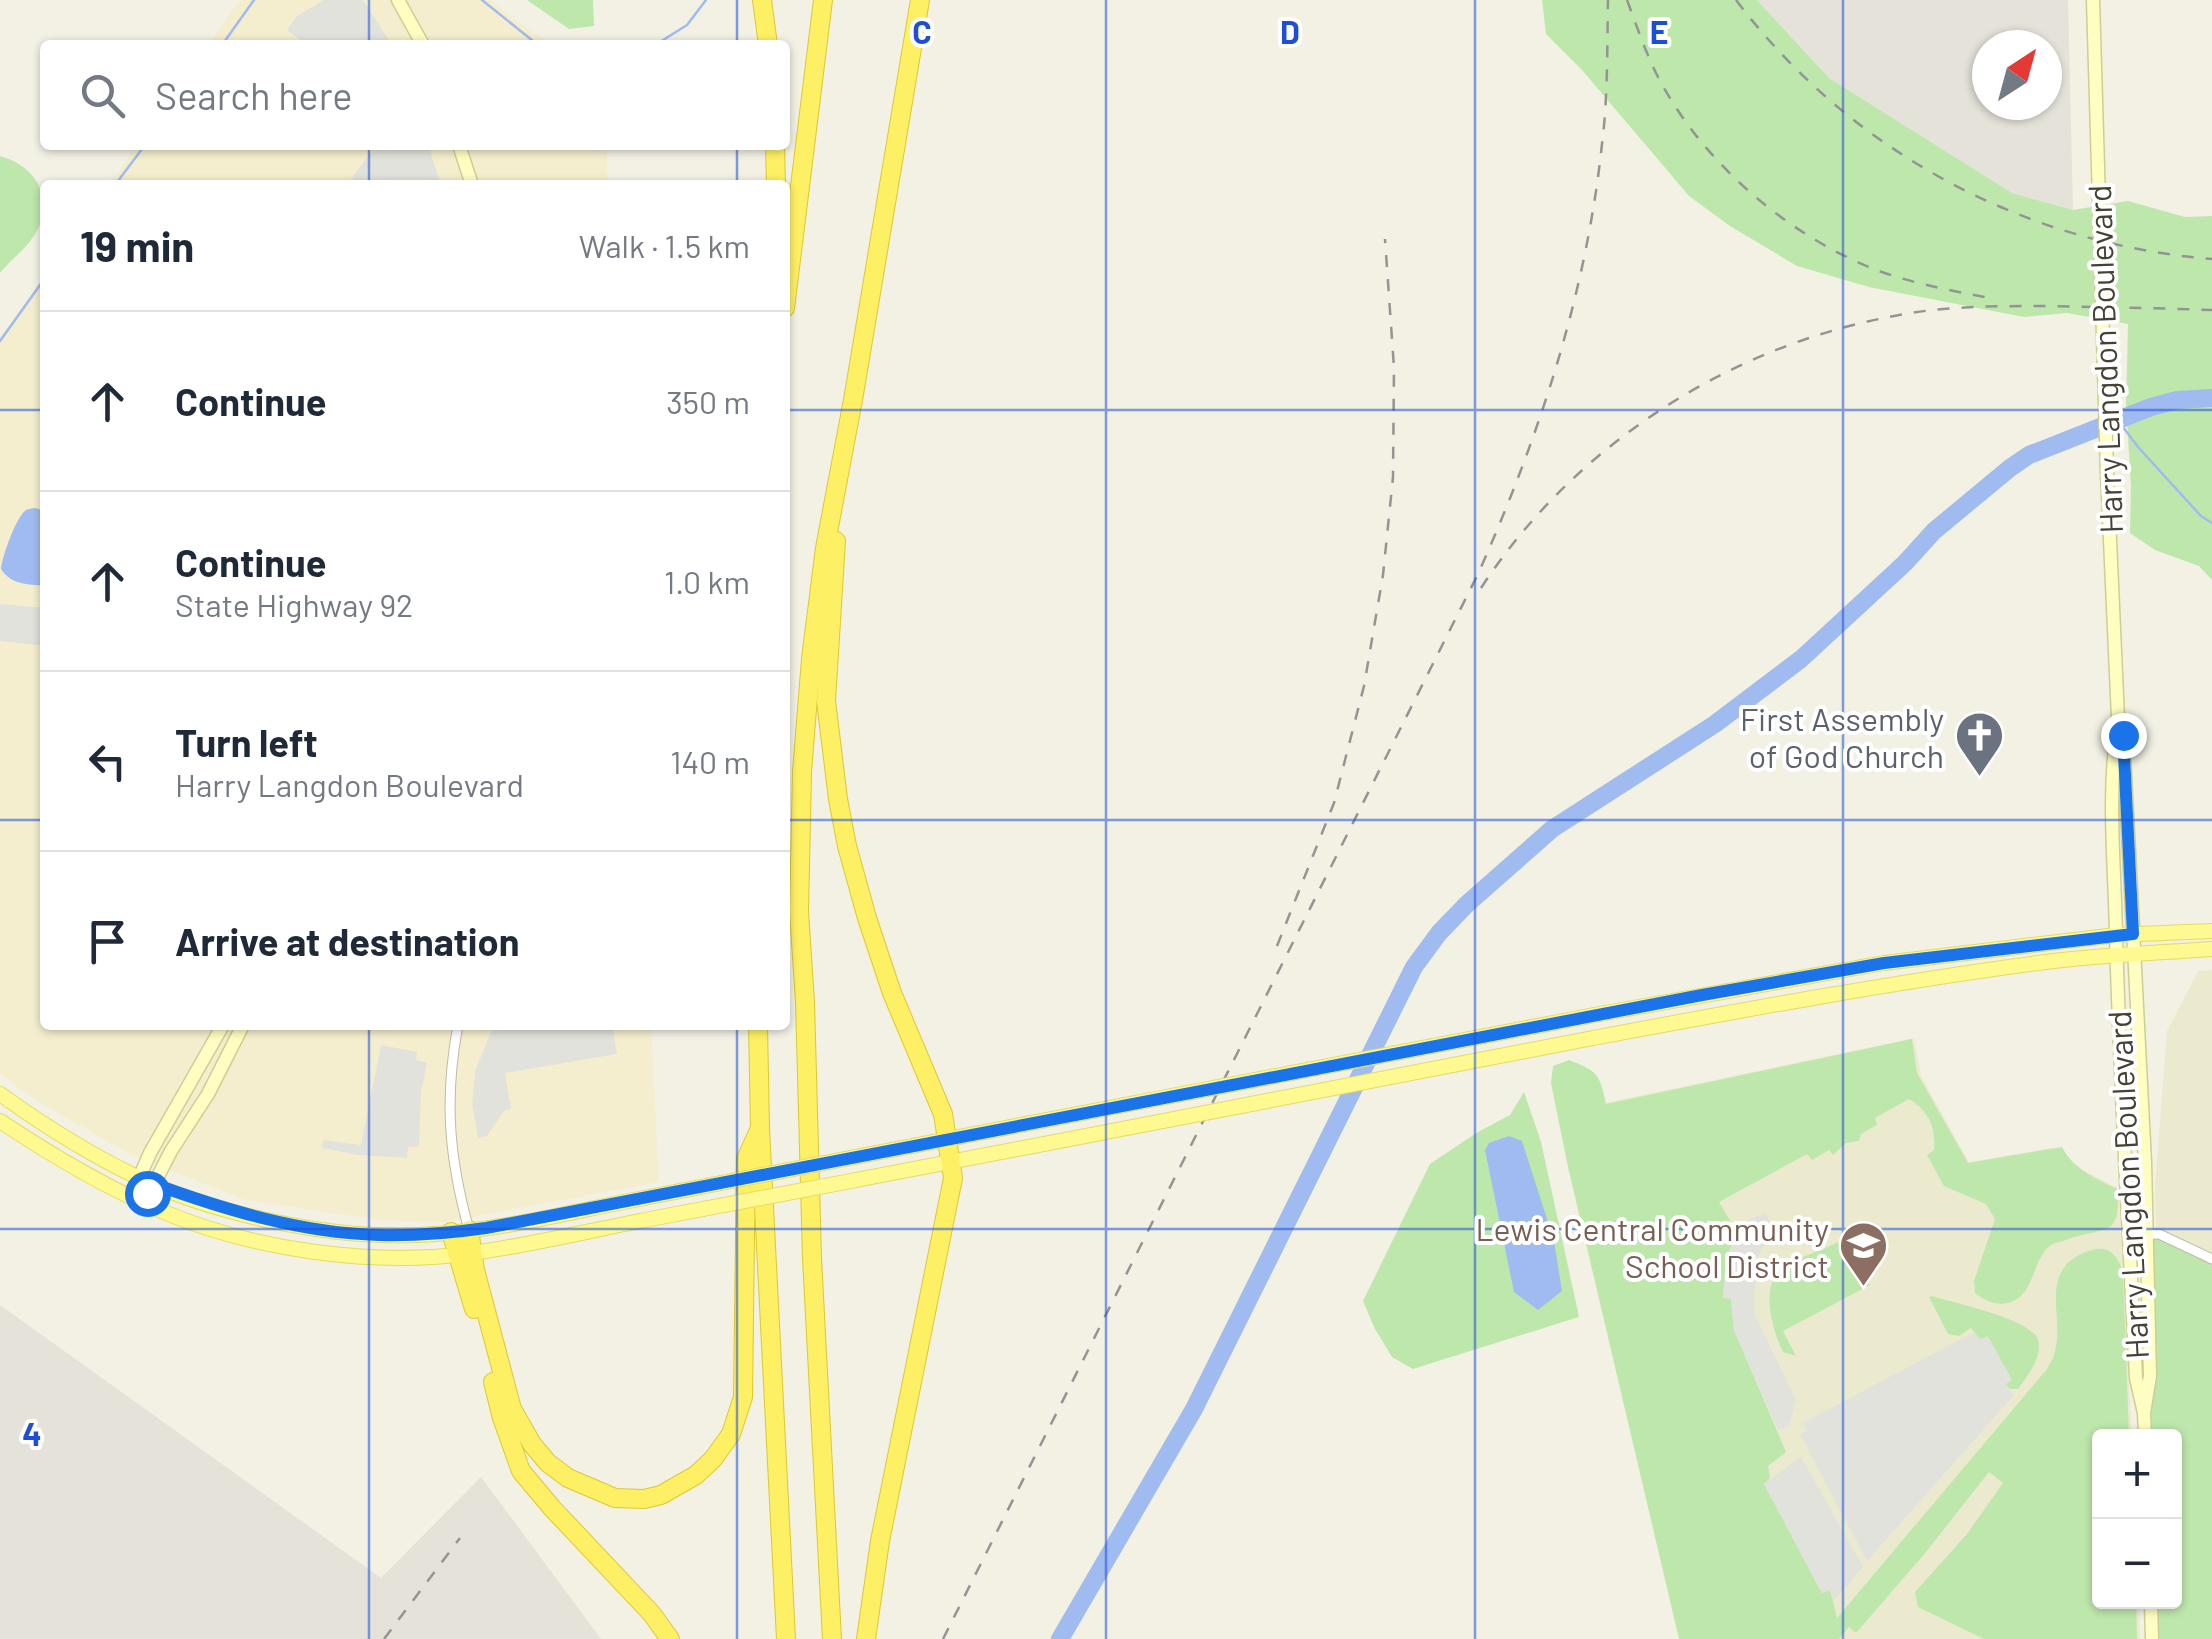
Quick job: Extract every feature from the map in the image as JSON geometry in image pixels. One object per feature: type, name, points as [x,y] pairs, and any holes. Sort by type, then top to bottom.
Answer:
[{"type":"highway","points":[[762,0],[767,40]]},
{"type":"highway","points":[[790,267],[823,0]]},
{"type":"highway","points":[[832,1639],[799,912],[802,772],[824,548],[920,0]]},
{"type":"highway","points":[[909,56],[932,0]]},
{"type":"highway","points":[[775,150],[776,180]]},
{"type":"highway","points":[[838,475],[826,701],[838,799],[866,918],[892,993],[943,1114],[953,1178],[880,1541],[866,1639]]},
{"type":"highway","points":[[758,1030],[786,1639]]},
{"type":"highway","points":[[465,1254],[475,1270],[512,1409],[532,1444],[558,1471],[603,1494],[629,1500],[661,1495],[696,1474],[713,1458],[731,1434],[743,1397],[746,1159],[760,1128]]},
{"type":"highway","points":[[460,1231],[476,1316],[502,1418],[521,1471],[652,1614],[670,1639]]},
{"type":"main road","points":[[398,0],[421,40]]},
{"type":"main road","name":"Harry Langdon Boulevard","points":[[2093,0],[2118,718],[2112,811],[2116,956],[2136,1378],[2145,1429]]},
{"type":"main road","points":[[461,150],[470,180]]},
{"type":"main road","name":"Harry Langdon Boulevard","points":[[2118,718],[2123,735],[2145,1162],[2150,1376],[2144,1412]]},
{"type":"main road","points":[[0,1094],[71,1142],[146,1181],[255,1217],[377,1235],[460,1231],[1884,963],[2116,935],[2212,932]]},
{"type":"main road","points":[[0,1121],[49,1154],[136,1199],[216,1230],[285,1246],[366,1257],[465,1254],[1822,995],[2047,962],[2212,949]]},
{"type":"main road","points":[[136,1199],[147,1193],[150,1152],[220,1030]]},
{"type":"main road","points":[[146,1181],[172,1151],[208,1094],[240,1030]]},
{"type":"main road","points":[[2151,1609],[2152,1639]]},
{"type":"street","points":[[457,1030],[450,1125],[460,1231]]},
{"type":"street","points":[[2129,1234],[2159,1234],[2212,1260]]},
{"type":"shaded area","points":[[240,0],[491,0],[545,40],[212,40]]},
{"type":"shaded area","points":[[324,0],[363,0],[389,40],[300,40],[287,30],[297,16]]},
{"type":"shaded area","points":[[1757,0],[2068,0],[2073,210],[2012,193],[1829,78]]},
{"type":"shaded area","points":[[134,150],[606,150],[608,180],[112,180]]},
{"type":"shaded area","points":[[372,150],[430,150],[439,180],[351,180]]},
{"type":"shaded area","points":[[40,282],[40,1030],[651,1030],[659,1182],[446,1222],[379,1220],[245,1200],[134,1156],[37,1101],[0,1074],[0,338]]},
{"type":"shaded area","points":[[0,604],[40,608],[40,645],[0,641]]},
{"type":"shaded area","points":[[2212,970],[2212,1639],[2181,1609],[2182,1429],[2160,1429],[2155,1186],[2167,1031],[2198,971]]},
{"type":"shaded area","points":[[492,1030],[613,1030],[617,1054],[505,1073],[511,1109],[504,1111],[487,1136],[478,1138],[472,1104],[475,1071]]},
{"type":"shaded area","name":"Lewis Central Community School District","points":[[1914,1038],[1921,1076],[1969,1162],[2051,1148],[2078,1168],[2118,1188],[2132,1429],[2092,1429],[2092,1609],[2139,1609],[2140,1639],[1689,1639],[1562,1112]]},
{"type":"shaded area","points":[[381,1045],[417,1052],[416,1060],[427,1063],[421,1092],[419,1146],[408,1147],[407,1158],[322,1148],[323,1140],[361,1145]]},
{"type":"shaded area","points":[[1765,1213],[1778,1234],[1766,1241],[1756,1259],[1754,1313],[1796,1400],[1789,1426],[1778,1430],[1734,1330],[1731,1299],[1723,1298],[1726,1257],[1748,1220]]},
{"type":"shaded area","points":[[0,1305],[381,1578],[481,1477],[601,1639],[0,1639]]},
{"type":"shaded area","points":[[1974,1332],[1980,1339],[1988,1336],[2012,1380],[2006,1384],[2014,1395],[1867,1561],[1800,1435],[1807,1430],[1803,1423]]},
{"type":"shaded area","points":[[1801,1457],[1863,1567],[1833,1601],[1830,1590],[1822,1593],[1764,1484]]},
{"type":"green space","points":[[527,0],[593,0],[594,26],[569,29]]},
{"type":"green space","points":[[1542,0],[1757,0],[1829,78],[2012,193],[2073,210],[2128,201],[2185,217],[2212,216],[2212,580],[2199,566],[2155,550],[2130,533],[2128,324],[2067,313],[2024,317],[1869,287],[1797,266],[1689,196],[1582,70],[1546,34]]},
{"type":"green space","points":[[0,156],[25,168],[40,188],[40,224],[0,273]]},
{"type":"green space","points":[[1912,1039],[1917,1073],[1968,1163],[2062,1147],[2079,1167],[2117,1189],[2113,1224],[2051,1245],[2025,1291],[2019,1298],[2001,1304],[1975,1293],[1974,1281],[1995,1219],[1986,1204],[1944,1186],[1927,1155],[1934,1150],[1930,1121],[1909,1099],[1875,1118],[1877,1125],[1861,1134],[1859,1141],[1846,1143],[1833,1155],[1829,1150],[1812,1160],[1807,1154],[1719,1202],[1738,1234],[1726,1257],[1724,1298],[1731,1298],[1734,1330],[1786,1452],[1768,1466],[1770,1478],[1764,1484],[1822,1593],[1830,1589],[1837,1618],[2047,1369],[2057,1341],[2057,1286],[2068,1263],[2081,1254],[2101,1249],[2116,1258],[2123,1272],[2129,1429],[2092,1429],[2092,1609],[2136,1609],[2137,1639],[1984,1639],[1918,1607],[1915,1592],[1967,1534],[2003,1483],[1989,1472],[1856,1633],[1849,1627],[1839,1639],[1679,1639],[1568,1167],[1551,1083],[1553,1066],[1569,1060],[1592,1071],[1606,1104]]},
{"type":"green space","points":[[1524,1092],[1541,1142],[1579,1317],[1413,1369],[1392,1357],[1363,1301],[1430,1164],[1510,1115]]},
{"type":"green space","points":[[2145,1234],[2159,1234],[2212,1259],[2212,1639],[2159,1639],[2158,1609],[2182,1609],[2182,1429],[2152,1429]]},
{"type":"green space","points":[[1844,1239],[1870,1285],[1783,1331],[1796,1356],[1783,1352],[1770,1310],[1774,1278],[1792,1262]]},
{"type":"green space","points":[[1929,1297],[2008,1319],[2033,1332],[2038,1340],[2038,1353],[2018,1389],[2009,1389],[2005,1384],[2011,1380],[1971,1328],[1959,1336],[1948,1334]]},
{"type":"water","points":[[26,510],[40,510],[40,585],[15,581],[1,569],[18,520]]},
{"type":"water","points":[[1509,1136],[1522,1141],[1554,1241],[1562,1291],[1538,1310],[1514,1292],[1485,1150],[1489,1143]]},
{"type":"waterway","points":[[226,40],[254,0]]},
{"type":"waterway","points":[[482,0],[532,40]]},
{"type":"waterway","points":[[663,40],[687,25],[706,0]]},
{"type":"waterway","points":[[119,180],[141,150]]},
{"type":"waterway","points":[[0,341],[40,285]]},
{"type":"waterway","points":[[1060,1639],[1194,1409],[1414,967],[1439,933],[1552,829],[1715,724],[1801,659],[1934,531],[2010,468],[2029,455],[2151,407],[2177,400],[2212,398]]},
{"type":"waterway","points":[[2117,419],[2201,516],[2212,523]]},
{"type":"railway","points":[[943,1639],[1478,574],[1500,522],[1540,418],[1584,256],[1604,126],[1608,0]]},
{"type":"railway","points":[[1627,0],[1651,62],[1673,104],[1721,164],[1779,216],[1811,238],[1879,271],[1990,298]]},
{"type":"railway","points":[[1736,0],[1781,54],[1832,102],[1887,144],[1946,180],[2008,210],[2074,233],[2142,250],[2212,259]]},
{"type":"railway","points":[[1277,946],[1334,803],[1364,686],[1383,575],[1393,477],[1394,368],[1385,239]]},
{"type":"railway","points":[[1481,588],[1561,490],[1609,448],[1660,410],[1714,378],[1772,352],[1832,331],[1931,310],[2045,306],[2212,310]]},
{"type":"railway","points":[[384,1639],[460,1538]]},
{"type":"place","name":"First Assembly of God Church","points":[[1979,778]]},
{"type":"place","name":"Lewis Central Community School District","points":[[1864,1288]]},
{"type":"route","points":[[147,1193],[154,1184],[255,1217],[337,1232],[419,1235],[486,1228],[1702,995],[1884,963],[2133,934],[2123,735]]}]
